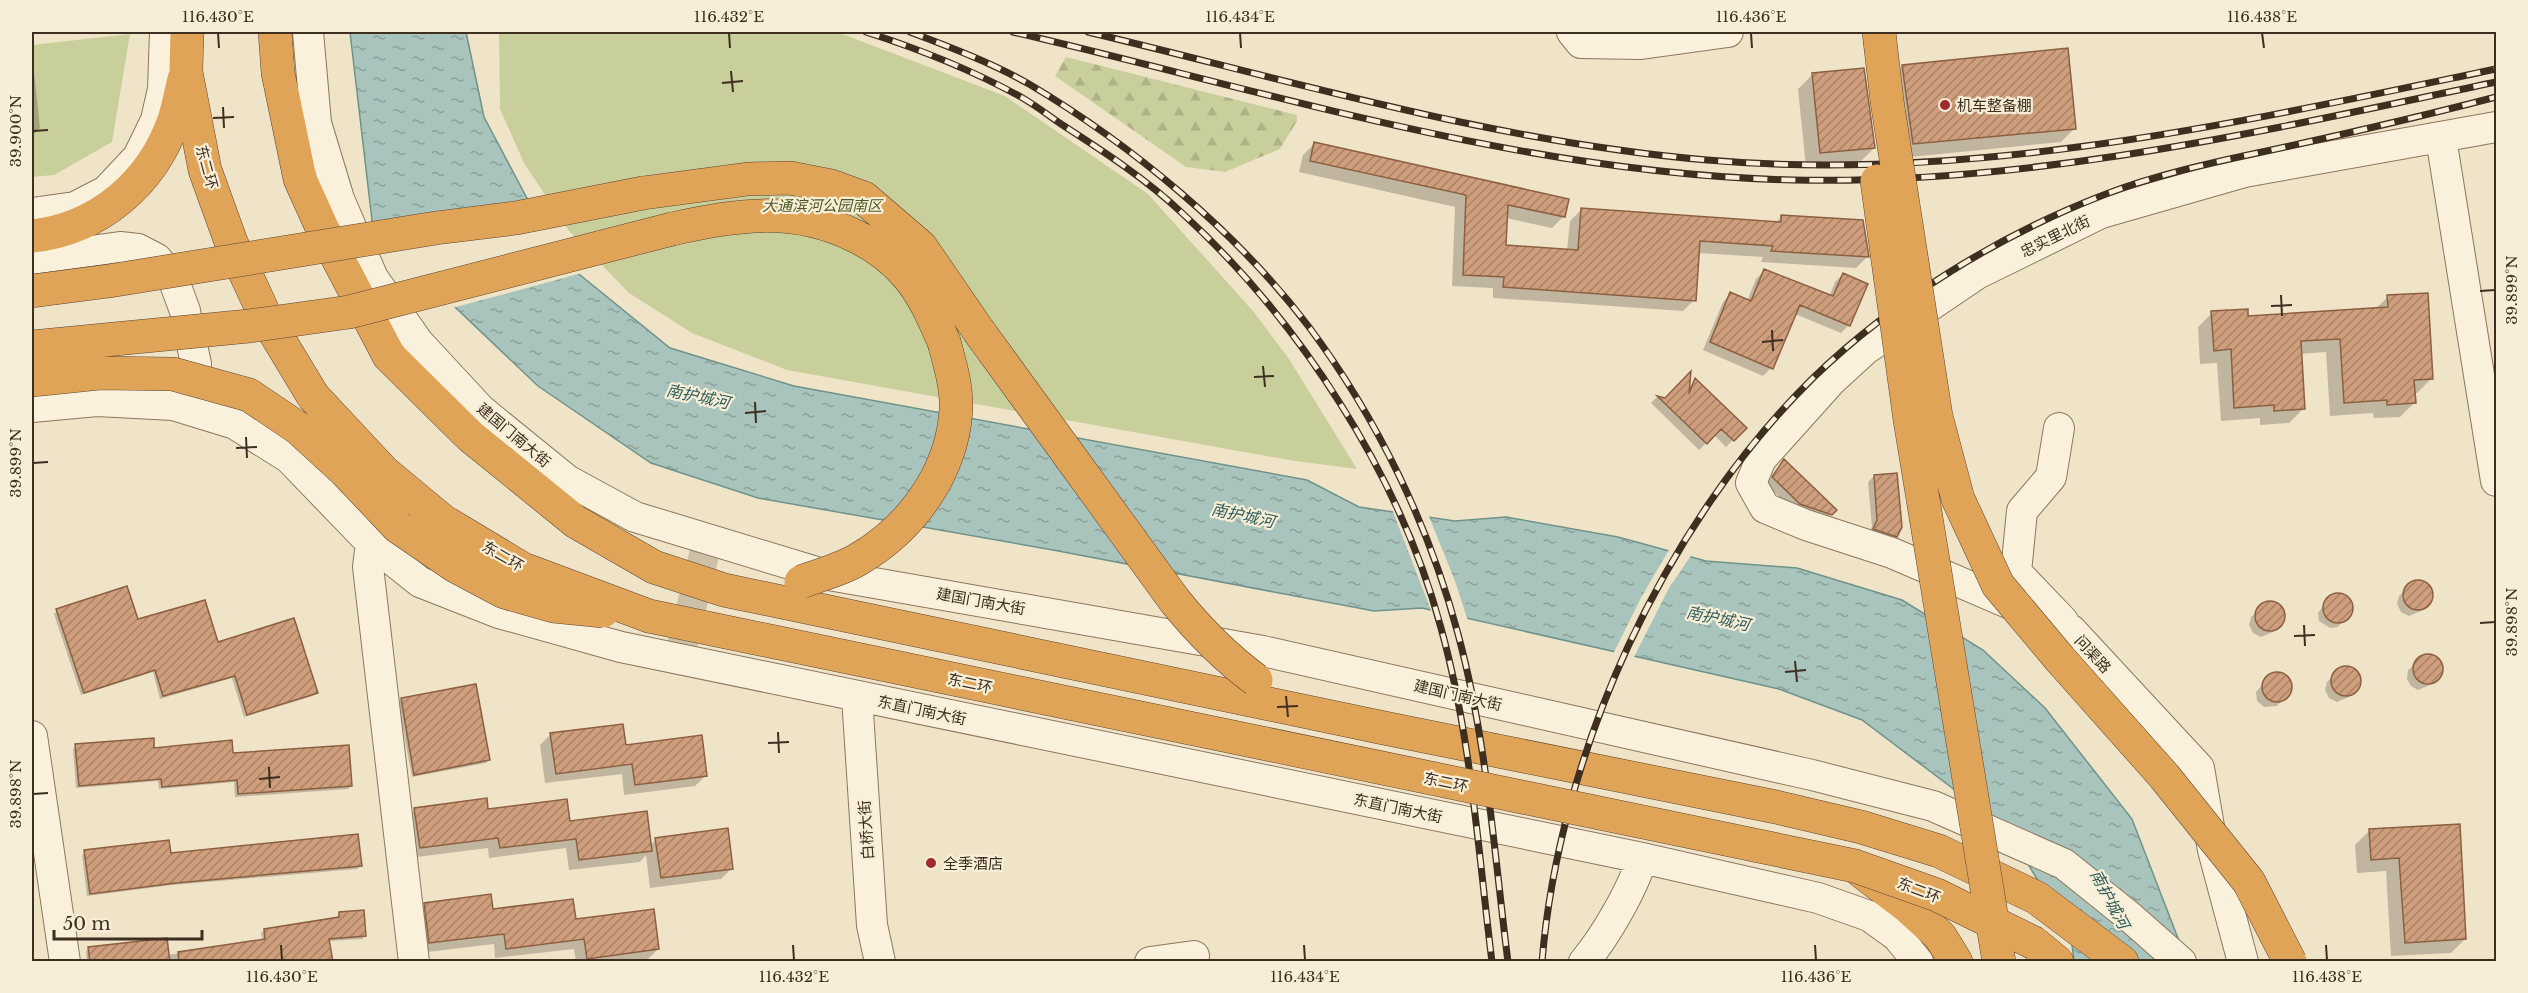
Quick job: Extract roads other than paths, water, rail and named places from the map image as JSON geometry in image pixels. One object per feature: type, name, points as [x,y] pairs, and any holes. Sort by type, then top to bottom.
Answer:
[{"type":"highway","points":[[275,32],[278,73],[300,179],[323,230],[389,356],[470,436],[576,522],[654,567],[724,590],[1384,728],[1776,807],[1861,827],[1939,851],[2037,898],[2122,962]]},
{"type":"highway","points":[[1860,32],[1883,228],[1910,420],[1999,962]]},
{"type":"highway","points":[[1879,32],[1887,101],[1936,416],[1958,499],[1998,585],[2164,776],[2249,882],[2290,962]]},
{"type":"highway","name":"东二环","points":[[172,33],[186,72],[205,170],[231,242],[266,318],[314,396],[384,472],[443,520],[523,569],[649,616],[1855,866],[1937,895],[2034,943],[2057,962]]},
{"type":"highway","points":[[32,236],[75,226],[114,205],[145,176],[174,120],[186,72]]},
{"type":"highway","points":[[32,291],[516,218],[643,193],[748,179],[790,178],[831,186],[864,198],[921,247],[978,330],[1198,631],[1256,680],[1384,728]]},
{"type":"highway","points":[[32,347],[249,326],[349,312],[723,218],[761,214],[805,218],[838,228],[874,245],[907,274],[930,309],[944,342],[953,374],[956,409],[950,446],[936,480],[917,511],[889,538],[856,561],[801,582],[724,590]]},
{"type":"highway","points":[[32,380],[100,373],[173,374],[249,395],[298,428],[345,471],[398,527],[455,566],[504,592],[553,606],[649,616]]},
{"type":"highway","points":[[1855,866],[1907,906],[1940,936],[1956,962]]},
{"type":"street","name":"建国门南大街","points":[[308,32],[316,123],[339,199],[373,278],[417,342],[481,410],[567,480],[635,517],[823,574],[1263,651],[1788,770],[1933,806],[2064,864],[2181,962]]},
{"type":"street","points":[[1572,32],[1581,43],[1641,44],[1728,32]]},
{"type":"street","points":[[32,213],[75,207],[106,191],[138,157],[156,120],[172,33]]},
{"type":"street","name":"忠实里北街","points":[[1751,483],[1761,459],[1831,381],[1866,349],[1977,274],[2101,213],[2244,172],[2496,127]]},
{"type":"street","points":[[2441,138],[2492,431],[2496,481]]},
{"type":"street","points":[[32,259],[79,254],[129,262],[145,271],[168,308],[180,369],[180,406]]},
{"type":"street","points":[[32,406],[97,401],[180,406],[235,424],[289,458],[371,543],[420,582],[499,613],[621,647],[857,697]]},
{"type":"street","points":[[2059,428],[2052,477],[2022,511],[2016,572],[2071,630]]},
{"type":"street","name":"问渠路","points":[[1751,483],[1765,508],[1806,525],[1892,553],[2071,630],[2199,768],[2213,850],[2243,962]]},
{"type":"street","points":[[371,543],[368,567],[414,962]]},
{"type":"street","name":"东直门南大街","points":[[857,697],[1642,858],[1818,898],[1869,916],[1898,936],[1918,962]]},
{"type":"street","name":"白桥大街","points":[[857,697],[872,925],[880,962]]},
{"type":"street","points":[[32,736],[65,962]]},
{"type":"street","points":[[1584,962],[1637,876],[1642,858]]},
{"type":"street","points":[[1150,962],[1194,956]]},
{"type":"water","name":"南护城河","points":[[350,32],[466,32],[484,117],[558,257],[670,348],[794,386],[1307,480],[1359,507],[1455,521],[1506,517],[1618,537],[1706,561],[1797,568],[1902,600],[1983,650],[2045,708],[2132,819],[2179,941],[2181,961],[2074,961],[2071,937],[2008,830],[1862,720],[1779,689],[1422,608],[1374,611],[1053,550],[758,498],[651,463],[538,386],[373,229]]},
{"type":"tunnel","points":[[679,659],[708,538]]},
{"type":"railway","points":[[866,32],[945,61],[1021,97],[1139,177],[1182,213],[1225,255],[1266,301],[1305,351],[1340,403],[1372,458],[1400,514],[1423,571],[1441,628],[1467,752],[1492,962]]},
{"type":"railway","points":[[910,32],[1015,76],[1068,108],[1144,163],[1216,224],[1249,258],[1281,292],[1334,362],[1378,435],[1416,513],[1446,593],[1458,634],[1483,756],[1508,962]]},
{"type":"railway","points":[[1013,32],[1302,104],[1497,146],[1595,163],[1693,174],[1793,180],[1882,179],[1971,174],[2059,164],[2235,136],[2496,82]]},
{"type":"railway","points":[[1088,32],[1472,125],[1628,151],[1707,160],[1807,165],[1906,163],[2006,156],[2104,143],[2203,128],[2496,69]]},
{"type":"railway","points":[[1542,962],[1552,883],[1571,803],[1596,724],[1628,646],[1667,572],[1711,501],[1760,436],[1814,377],[1845,348],[1914,295],[1951,271],[2027,228],[2106,194],[2183,170],[2380,126],[2496,97]]},
{"type":"place","name":"机车整备棚","points":[[1945,105]]},
{"type":"place","name":"全季酒店","points":[[931,863]]},
{"type":"park label","name":"大通滨河公园南区","points":[[822,205]]}]
